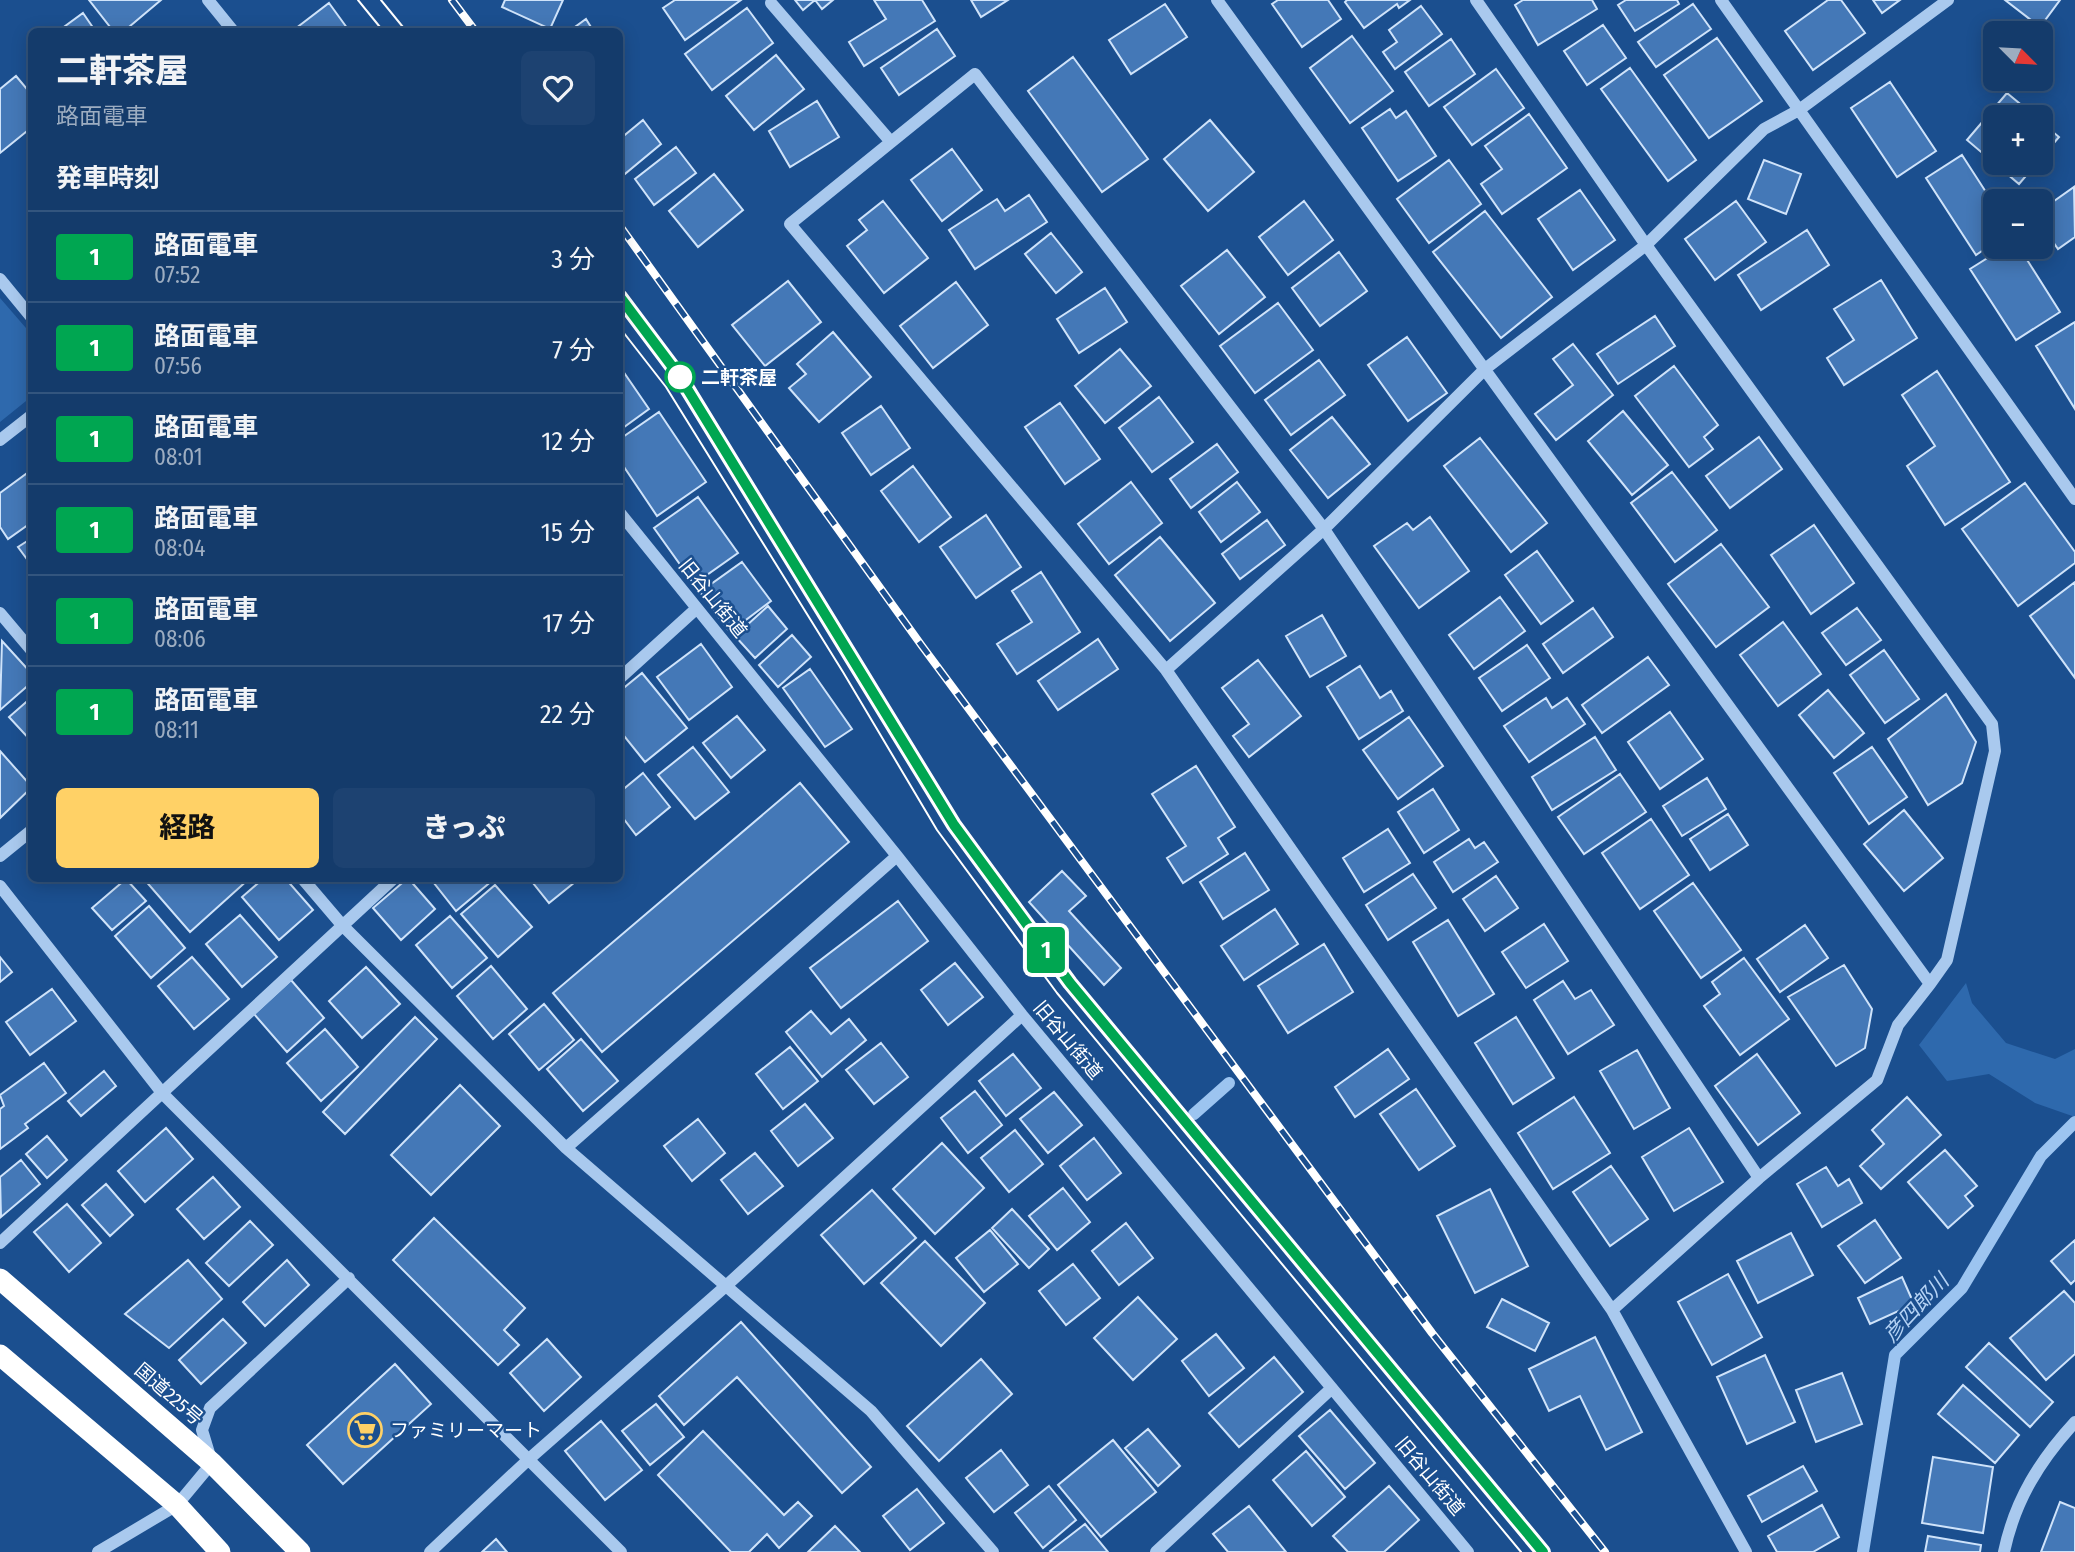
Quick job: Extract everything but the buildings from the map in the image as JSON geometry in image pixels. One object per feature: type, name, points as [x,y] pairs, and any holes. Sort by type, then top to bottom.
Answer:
[{"type":"highway","name":"国道225号","points":[[0,1279],[212,1463],[300,1552]]},
{"type":"highway","points":[[0,1355],[177,1505],[220,1552]]},
{"type":"street","points":[[208,0],[231,28]]},
{"type":"street","points":[[1217,0],[1930,984]]},
{"type":"street","points":[[1476,0],[1646,245],[1992,724],[1996,751],[1947,960],[1898,1025],[1877,1080],[1759,1178],[1612,1310]]},
{"type":"street","points":[[1721,0],[2075,499]]},
{"type":"street","points":[[1166,670],[1324,528],[1485,369],[1646,245],[1764,129],[1799,110],[1948,0]]},
{"type":"street","points":[[771,3],[891,142]]},
{"type":"street","points":[[1746,1552],[1612,1310],[1166,670],[790,225],[975,74],[1324,528],[1759,1178]]},
{"type":"street","points":[[0,279],[28,313]]},
{"type":"street","points":[[0,440],[28,418]]},
{"type":"street","name":"旧谷山街道","points":[[623,517],[1022,1015],[1468,1552]]},
{"type":"street","points":[[623,675],[696,609]]},
{"type":"street","points":[[0,613],[28,646]]},
{"type":"street","points":[[0,856],[28,833]]},
{"type":"street","points":[[566,1147],[897,856]]},
{"type":"street","points":[[305,882],[342,925],[566,1147],[871,1412],[993,1552]]},
{"type":"street","points":[[0,1242],[390,882]]},
{"type":"street","points":[[0,886],[163,1094],[621,1552]]},
{"type":"street","points":[[430,1552],[528,1459],[727,1285],[1022,1015]]},
{"type":"street","points":[[98,1552],[177,1505],[212,1463],[202,1430],[210,1408],[349,1278]]},
{"type":"street","points":[[1156,1552],[1332,1388]]},
{"type":"street","points":[[2004,1552],[2010,1523],[2026,1487],[2050,1450],[2075,1422]]},
{"type":"shaded area","points":[[0,298],[28,330],[28,399],[0,422]]},
{"type":"shaded area","points":[[1966,983],[1972,1003],[2006,1043],[2055,1059],[2075,1049],[2075,1117],[2035,1103],[1989,1074],[1947,1081],[1919,1045]]},
{"type":"waterway","points":[[1194,1114],[1229,1083]]},
{"type":"waterway","name":"彦四郎川","points":[[1863,1552],[1895,1355],[1962,1288],[2041,1156],[2075,1122]]},
{"type":"tram line","points":[[358,0],[381,28]]},
{"type":"tram line","points":[[381,0],[404,28]]},
{"type":"tram line","points":[[623,301],[680,377],[954,825],[1071,983],[1543,1552]]},
{"type":"tram line","name":"1","points":[[623,301],[680,377],[954,825],[1070,983],[1329,1291],[1543,1552]]},
{"type":"tram line","points":[[623,332],[666,387],[843,672],[937,830],[1057,993],[1521,1552]]},
{"type":"railway","points":[[452,0],[473,28]]},
{"type":"railway","points":[[623,230],[922,646],[1432,1333],[1605,1552]]},
{"type":"place","name":"二軒茶屋","points":[[680,377]]},
{"type":"place","name":"ファミリーマート","points":[[365,1430]]}]
